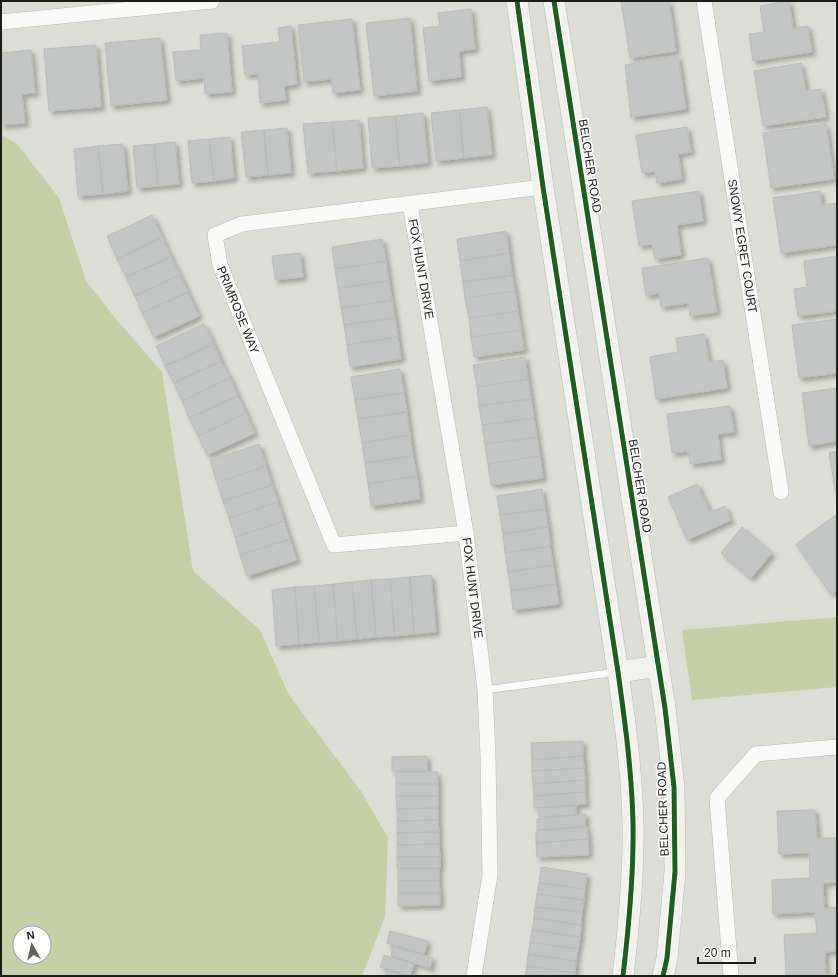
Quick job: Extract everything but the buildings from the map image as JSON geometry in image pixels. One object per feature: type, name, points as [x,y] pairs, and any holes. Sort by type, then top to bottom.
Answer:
[{"type":"main road","points":[[517,1],[628,747],[633,824],[631,901],[623,976]]},
{"type":"main road","name":"BELCHER ROAD","points":[[554,1],[659,666],[674,787],[675,872],[667,958],[663,976]]},
{"type":"main road","points":[[618,672],[659,666]]},
{"type":"street","points":[[1,22],[107,7],[212,1]]},
{"type":"street","name":"SNOWY EGRET COURT","points":[[704,1],[781,492]]},
{"type":"street","name":"PRIMROSE WAY","points":[[466,533],[334,545],[220,265],[215,235],[242,224],[544,187]]},
{"type":"street","name":"FOX HUNT DRIVE","points":[[410,204],[466,533],[480,659],[485,690],[488,756],[490,875],[474,976]]},
{"type":"street","points":[[731,976],[717,798],[756,754],[837,747]]},
{"type":"lane","points":[[485,690],[618,672]]},
{"type":"green space","points":[[1,135],[17,144],[59,198],[86,281],[116,319],[162,372],[193,571],[260,630],[289,695],[361,791],[388,838],[385,917],[362,976],[1,976]]},
{"type":"green space","points":[[837,617],[837,687],[692,700],[682,630]]},
{"type":"cycle path","points":[[517,1],[543,187],[618,672],[628,748],[632,805],[633,862],[631,900],[623,976]]},
{"type":"cycle path","points":[[554,1],[665,708],[674,787],[675,872],[667,958],[663,976]]}]
